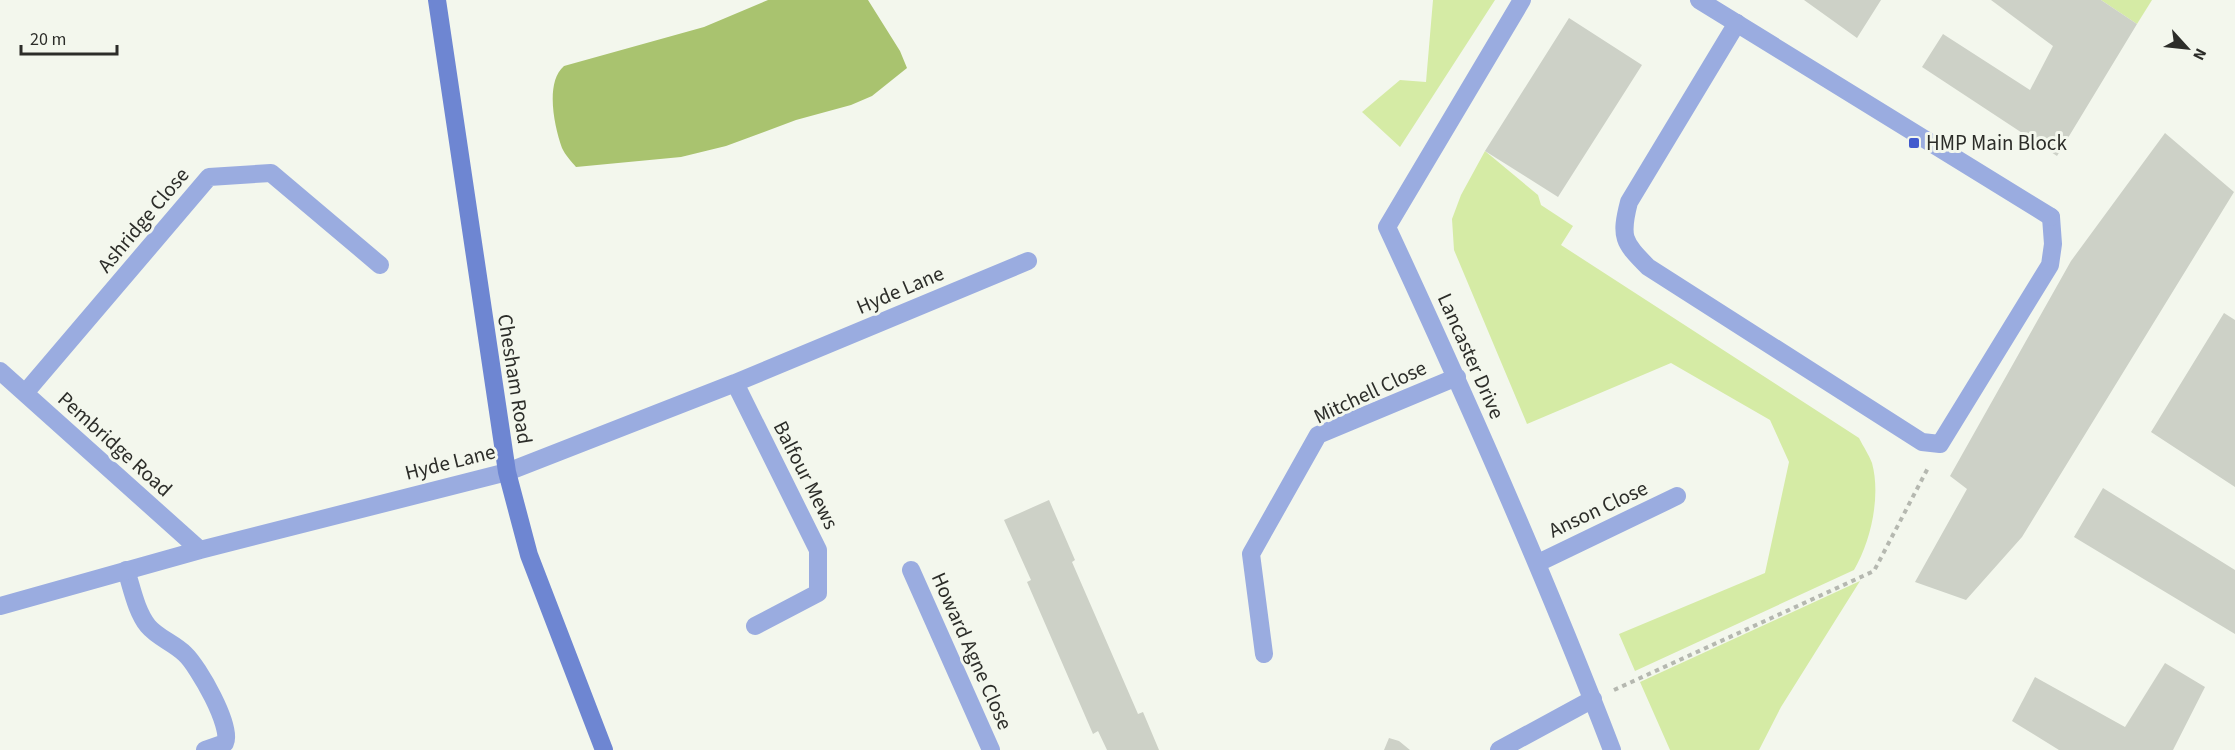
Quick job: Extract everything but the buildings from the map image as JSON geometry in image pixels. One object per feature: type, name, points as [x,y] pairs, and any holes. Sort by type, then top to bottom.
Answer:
[{"type":"main road","name":"Chesham Road","points":[[437,0],[507,472],[529,555],[604,750]]},
{"type":"street","name":"Lancaster Drive","points":[[1522,0],[1387,227],[1457,377],[1538,563],[1612,750]]},
{"type":"street","points":[[1699,0],[1737,23],[2051,217],[2053,244],[2050,265],[1940,444],[1922,442],[1860,404],[1648,267],[1627,246],[1622,228],[1629,202],[1737,23]]},
{"type":"street","name":"Ashridge Close","points":[[25,393],[209,177],[272,173],[380,265]]},
{"type":"street","name":"Hyde Lane","points":[[0,606],[200,550],[507,472],[735,383],[1028,261]]},
{"type":"street","name":"Pembridge Road","points":[[0,371],[200,550]]},
{"type":"street","name":"Mitchell Close","points":[[1264,654],[1251,554],[1318,435],[1457,377]]},
{"type":"street","name":"Balfour Mews","points":[[735,383],[818,550],[818,592],[755,626]]},
{"type":"street","name":"Anson Close","points":[[1538,563],[1677,496]]},
{"type":"street","points":[[126,570],[146,622],[186,655],[209,691],[226,727],[228,738],[225,743],[205,750]]},
{"type":"street","name":"Howard Agne Close","points":[[911,570],[991,750]]},
{"type":"street","points":[[1498,750],[1593,699]]},
{"type":"path","points":[[1593,699],[1874,571],[1940,444]]},
{"type":"shaded area","points":[[768,0],[868,0],[900,51],[907,68],[872,96],[851,105],[796,120],[726,146],[681,157],[576,167],[562,148],[554,117],[555,82],[564,66],[704,27]]},
{"type":"shaded area","points":[[1433,0],[1495,0],[1400,147],[1362,112],[1400,80],[1426,82]]},
{"type":"shaded area","points":[[2101,0],[2152,0],[2137,24]]},
{"type":"shaded area","points":[[1485,151],[1538,195],[1541,205],[1573,226],[1561,245],[1859,438],[1872,463],[1875,476],[1875,504],[1870,532],[1854,570],[1635,671],[1619,634],[1765,573],[1789,462],[1770,420],[1671,363],[1527,424],[1454,250],[1452,219],[1461,195]]},
{"type":"shaded area","points":[[1860,581],[1781,707],[1759,750],[1670,750],[1640,682]]},
{"type":"place","name":"HMP Main Block","points":[[1914,143]]}]
